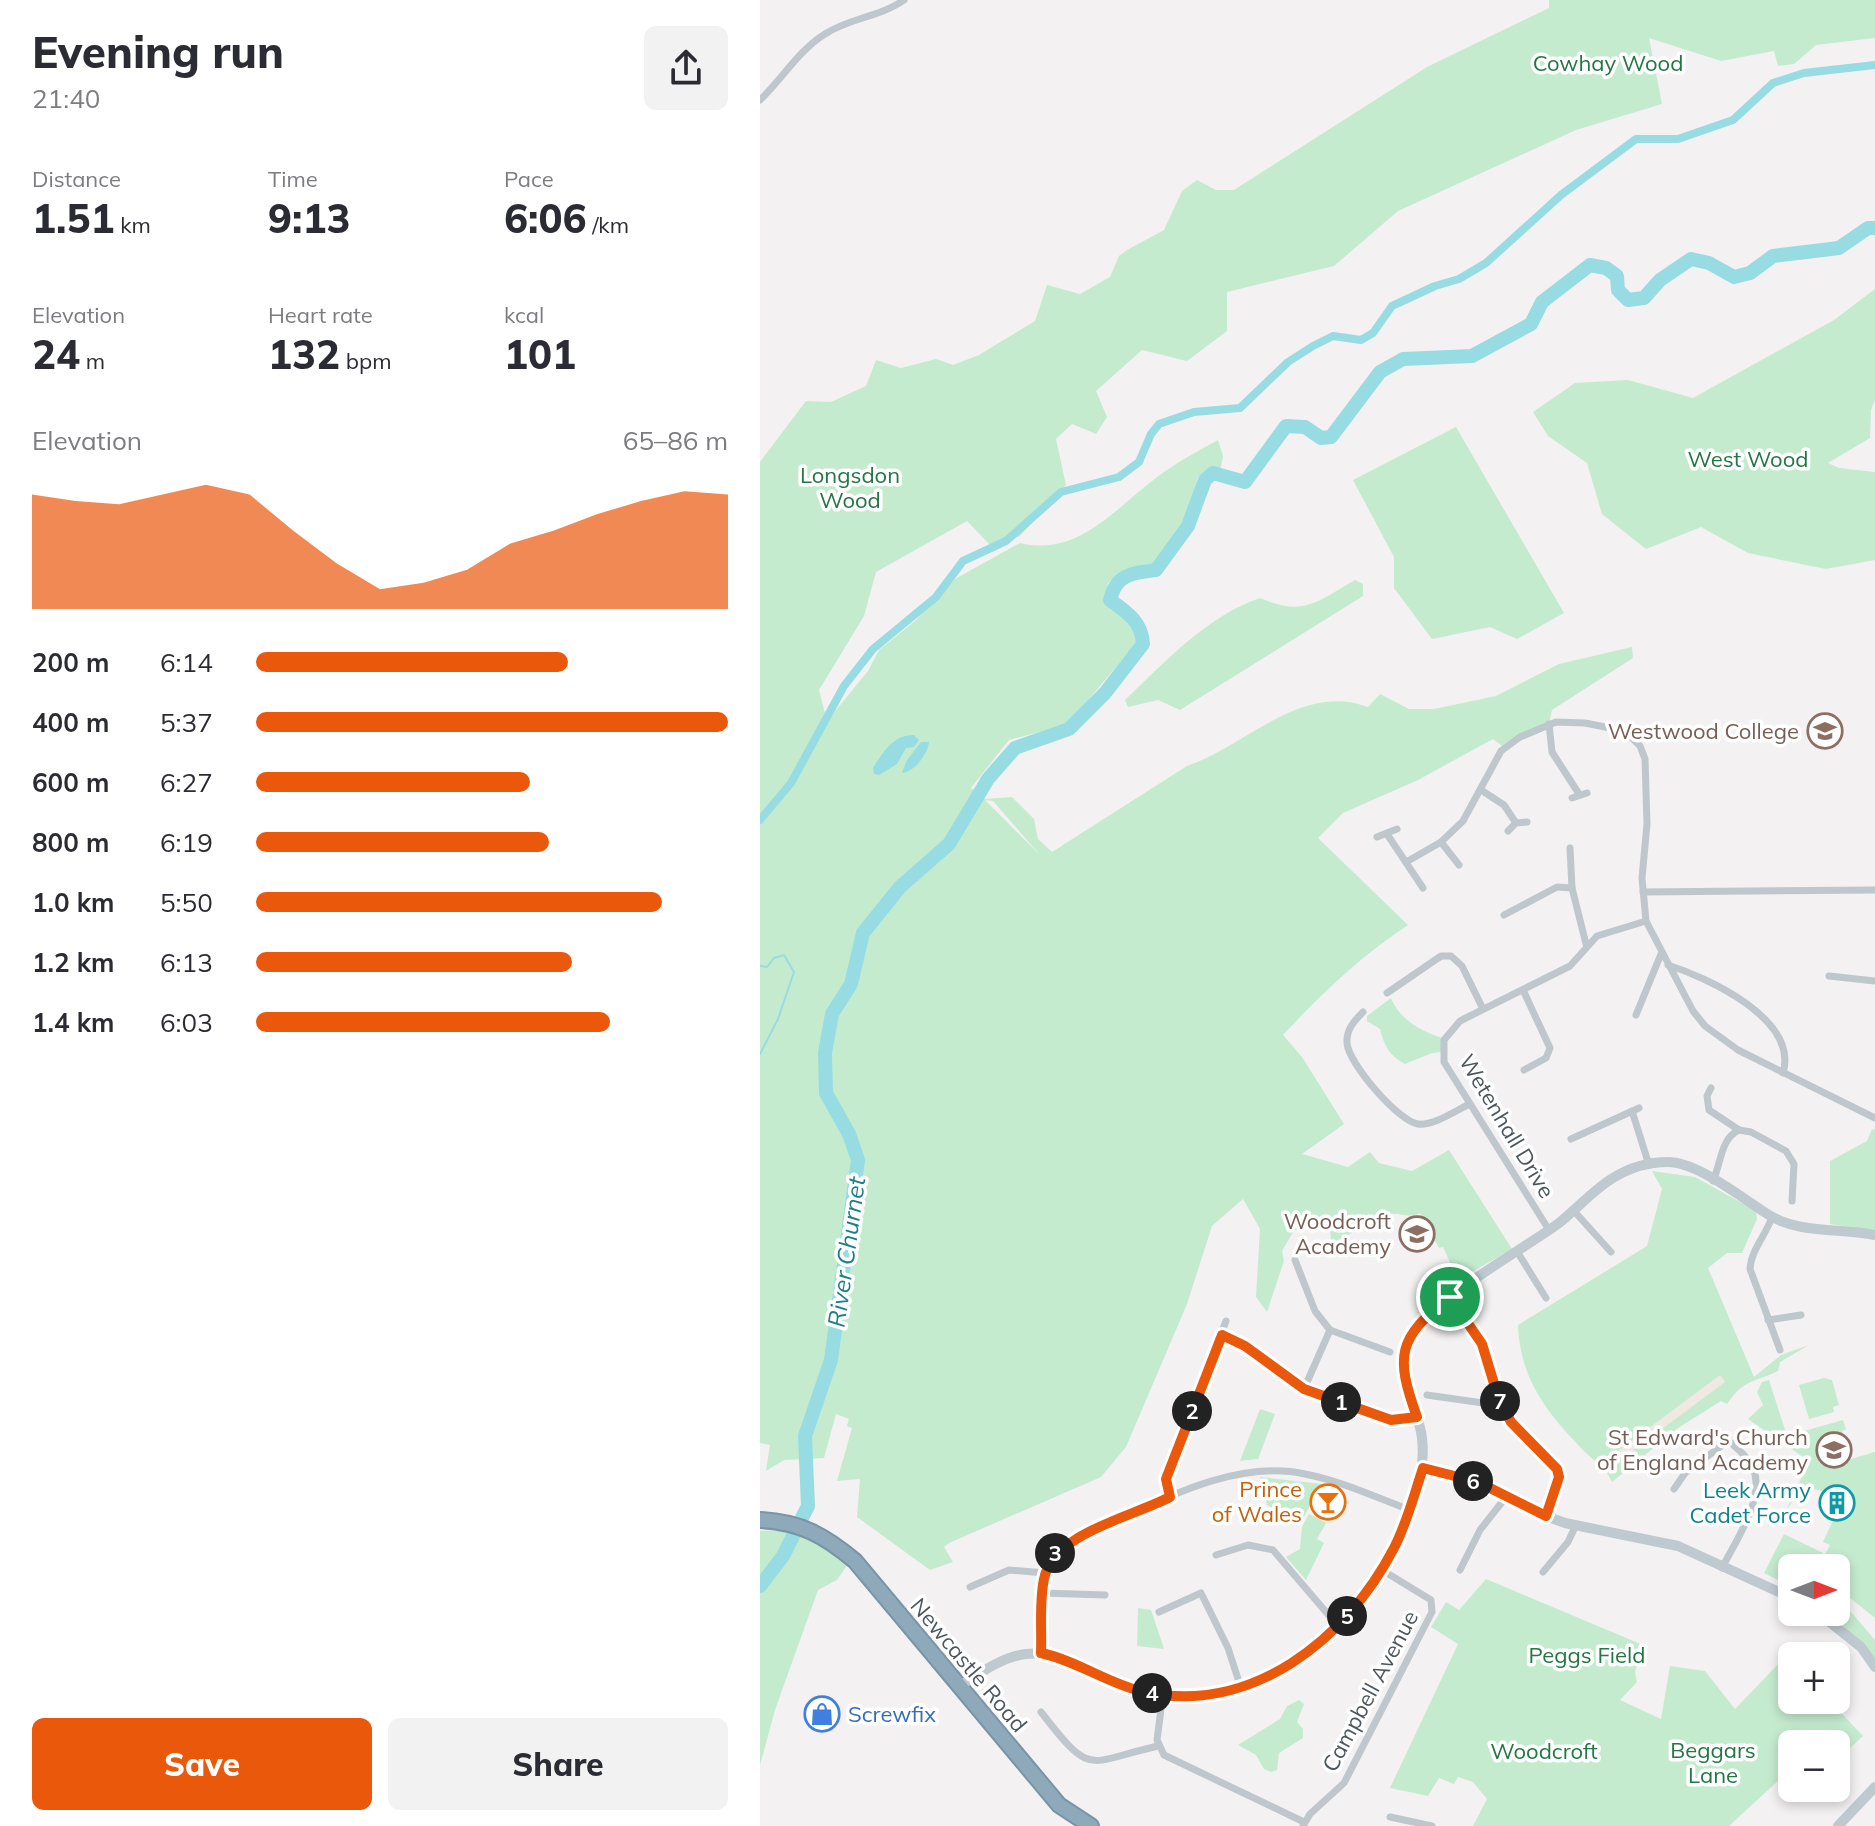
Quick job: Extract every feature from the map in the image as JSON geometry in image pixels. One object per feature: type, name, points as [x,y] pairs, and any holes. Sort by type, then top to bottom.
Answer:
[{"type":"highway","name":"Newcastle Road","points":[[760,1520],[788,1522],[816,1531],[855,1561],[1059,1805],[1091,1826]]},
{"type":"street","points":[[760,100],[811,44],[827,32],[874,16],[904,0]]},
{"type":"street","points":[[1408,861],[1441,842],[1463,821],[1501,751],[1520,737],[1549,724],[1585,723],[1615,727],[1640,746],[1645,759],[1647,824],[1643,892],[1646,921],[1661,954],[1705,1026],[1738,1050],[1875,1118]]},
{"type":"street","points":[[1549,724],[1552,752],[1580,795]]},
{"type":"street","points":[[1481,790],[1504,805],[1516,823]]},
{"type":"street","points":[[1508,831],[1516,823],[1527,822]]},
{"type":"street","points":[[1377,837],[1397,829]]},
{"type":"street","points":[[1387,834],[1408,861],[1423,888]]},
{"type":"street","points":[[1441,842],[1459,865]]},
{"type":"street","points":[[1570,848],[1572,888],[1586,944]]},
{"type":"street","points":[[1504,915],[1557,887],[1572,888]]},
{"type":"street","points":[[1643,892],[1875,890]]},
{"type":"street","name":"Wetenhall Drive","points":[[1549,1230],[1444,1062],[1443,1047],[1453,1026],[1570,966],[1586,944],[1603,932],[1646,921]]},
{"type":"street","points":[[1636,1015],[1661,954]]},
{"type":"street","points":[[1387,993],[1441,956],[1451,956],[1462,966],[1483,1009]]},
{"type":"street","points":[[1668,965],[1722,988],[1763,1019],[1783,1046],[1783,1073]]},
{"type":"street","points":[[1829,976],[1875,981]]},
{"type":"street","points":[[1523,990],[1550,1048],[1546,1058],[1524,1070]]},
{"type":"street","points":[[1363,1012],[1347,1035],[1351,1058],[1405,1119],[1425,1124],[1470,1104]]},
{"type":"street","points":[[1356,1019],[1363,1027]]},
{"type":"street","points":[[1711,1088],[1707,1096],[1709,1110],[1739,1130],[1771,1142],[1790,1157],[1794,1164],[1792,1201]]},
{"type":"street","points":[[1571,1139],[1636,1109],[1649,1165]]},
{"type":"street","points":[[1713,1181],[1724,1145],[1730,1134],[1739,1130]]},
{"type":"street","points":[[958,1687],[1003,1660],[1041,1653],[1064,1658],[1127,1686],[1163,1694],[1200,1695],[1241,1688],[1288,1667],[1338,1626],[1382,1570],[1410,1510],[1423,1468],[1417,1417],[1404,1376],[1404,1354],[1424,1319],[1450,1297],[1549,1230],[1611,1179],[1649,1165],[1681,1163],[1772,1217],[1808,1228],[1875,1235]]},
{"type":"street","points":[[1574,1211],[1611,1253]]},
{"type":"street","points":[[1772,1217],[1750,1263],[1780,1350]]},
{"type":"street","points":[[1518,1253],[1546,1298]]},
{"type":"street","points":[[1295,1260],[1315,1311],[1330,1330],[1390,1352]]},
{"type":"street","points":[[1450,1297],[1482,1344],[1499,1400],[1511,1422],[1557,1469],[1559,1477],[1546,1516]]},
{"type":"street","points":[[1768,1320],[1801,1315]]},
{"type":"street","points":[[1170,1497],[1166,1479],[1226,1321]]},
{"type":"street","points":[[1304,1389],[1330,1330]]},
{"type":"street","points":[[1222,1335],[1245,1346],[1304,1389],[1391,1420],[1417,1417]]},
{"type":"street","points":[[1427,1395],[1483,1403],[1499,1400]]},
{"type":"street","points":[[1674,1489],[1685,1473],[1726,1439],[1751,1463],[1756,1487],[1743,1525],[1722,1568]]},
{"type":"street","points":[[1423,1468],[1463,1477],[1546,1516],[1678,1546],[1778,1592]]},
{"type":"street","points":[[1041,1653],[1045,1573],[1064,1545],[1170,1497],[1235,1474],[1277,1471],[1326,1479],[1410,1510]]},
{"type":"street","points":[[1460,1570],[1480,1530],[1506,1497]]},
{"type":"street","points":[[1543,1573],[1576,1525]]},
{"type":"street","points":[[1216,1555],[1248,1545],[1273,1550],[1338,1626]]},
{"type":"street","points":[[970,1587],[1009,1570],[1045,1573]]},
{"type":"street","name":"Campbell Avenue","points":[[1304,1824],[1344,1783],[1433,1606],[1431,1600],[1382,1570]]},
{"type":"street","points":[[1043,1593],[1105,1595]]},
{"type":"street","points":[[1159,1612],[1201,1593],[1228,1648],[1241,1688]]},
{"type":"street","points":[[1836,1626],[1853,1639],[1875,1667]]},
{"type":"street","points":[[1163,1694],[1158,1746],[1164,1755],[1304,1824]]},
{"type":"street","points":[[1041,1712],[1080,1756],[1091,1761],[1109,1761],[1158,1746]]},
{"type":"street","points":[[1838,1826],[1875,1787]]},
{"type":"street","points":[[1390,1817],[1432,1826]]},
{"type":"green space","points":[[1549,0],[1875,0],[1875,38],[1816,45],[1794,64],[1778,66],[1774,51],[1721,61],[1649,38],[1662,104],[1576,130],[1398,211],[1334,266],[1227,292],[1227,331],[1187,361],[1142,350],[1096,391],[1107,417],[1096,434],[1072,424],[1056,439],[1066,485],[1020,536],[991,546],[967,521],[876,572],[864,616],[819,690],[827,721],[868,671],[879,650],[915,621],[955,579],[1020,543],[1042,546],[1080,536],[1164,472],[1218,440],[1223,456],[1220,471],[1205,471],[1198,477],[1185,520],[1156,566],[1121,572],[1108,583],[1106,598],[1136,631],[1137,642],[1079,711],[1062,726],[1009,740],[971,788],[985,799],[1012,797],[1034,819],[1038,839],[1052,852],[1187,766],[1297,709],[1320,703],[1343,702],[1368,707],[1380,694],[1409,709],[1434,709],[1496,696],[1559,664],[1632,647],[1633,658],[1552,710],[1549,724],[1505,748],[1493,739],[1418,780],[1343,813],[1318,838],[1408,925],[1342,976],[1283,1035],[1302,1057],[1344,1124],[1302,1154],[1348,1167],[1370,1152],[1379,1163],[1412,1171],[1449,1150],[1512,1249],[1458,1280],[1443,1247],[1439,1248],[1420,1213],[1389,1214],[1372,1219],[1332,1252],[1329,1218],[1309,1219],[1293,1232],[1282,1251],[1284,1261],[1267,1312],[1256,1297],[1260,1229],[1243,1199],[1212,1226],[1187,1304],[1126,1447],[1101,1477],[949,1543],[944,1547],[953,1562],[930,1570],[857,1517],[860,1479],[837,1481],[852,1428],[847,1426],[849,1419],[836,1414],[824,1458],[784,1460],[766,1471],[770,1445],[760,1443],[760,462],[806,401],[831,402],[866,386],[876,360],[901,368],[936,359],[953,365],[979,355],[1035,321],[1047,285],[1080,294],[1110,277],[1119,256],[1164,230],[1182,191],[1197,180],[1216,190],[1234,190],[1427,67],[1549,8]],"holes":[[[986,800],[993,801],[1040,855]]]},
{"type":"green space","name":"West Wood","points":[[1875,289],[1875,400],[1871,410],[1870,438],[1828,463],[1839,468],[1875,472],[1875,560],[1826,569],[1748,553],[1701,527],[1646,549],[1602,514],[1587,463],[1548,436],[1533,412],[1575,383],[1628,380],[1693,398],[1834,320]]},
{"type":"green space","points":[[1456,427],[1564,613],[1517,639],[1490,627],[1432,639],[1394,588],[1394,557],[1353,480]]},
{"type":"green space","points":[[1355,580],[1363,584],[1363,596],[1180,710],[1158,700],[1128,707],[1125,700],[1188,642],[1222,616],[1260,598],[1288,606],[1309,604]]},
{"type":"green space","points":[[1391,998],[1400,1013],[1413,1024],[1445,1039],[1442,1052],[1405,1064],[1392,1054],[1380,1029],[1367,1021],[1367,1016]]},
{"type":"green space","points":[[1872,1129],[1875,1130],[1875,1231],[1830,1224],[1830,1161],[1867,1141]]},
{"type":"green space","name":"St Edward's Church of England Academy","points":[[1652,1171],[1695,1177],[1756,1211],[1757,1219],[1742,1253],[1727,1253],[1708,1268],[1754,1377],[1781,1355],[1809,1345],[1780,1362],[1778,1371],[1745,1385],[1727,1404],[1721,1401],[1678,1428],[1612,1482],[1603,1468],[1558,1422],[1538,1394],[1524,1362],[1518,1325],[1647,1246],[1662,1189]]},
{"type":"green space","points":[[1824,1378],[1832,1380],[1839,1405],[1833,1407],[1834,1412],[1809,1419],[1799,1385]]},
{"type":"green space","points":[[1769,1380],[1787,1436],[1843,1420],[1846,1429],[1842,1431],[1851,1459],[1875,1452],[1875,1618],[1850,1598],[1850,1554],[1825,1554],[1830,1545],[1823,1542],[1843,1499],[1803,1485],[1786,1511],[1809,1461],[1748,1419],[1763,1405],[1757,1392],[1762,1382]]},
{"type":"green space","points":[[1260,1409],[1275,1414],[1258,1459],[1240,1461]]},
{"type":"green space","points":[[1260,1477],[1322,1484],[1300,1524],[1267,1505]]},
{"type":"green space","points":[[1309,1514],[1326,1523],[1317,1539],[1324,1543],[1306,1580],[1286,1557],[1300,1549],[1302,1527]]},
{"type":"green space","points":[[760,1531],[785,1532],[808,1538],[828,1548],[848,1564],[837,1580],[818,1590],[775,1710],[760,1765]]},
{"type":"green space","points":[[1784,1534],[1823,1553],[1778,1554],[1778,1580],[1764,1573]]},
{"type":"green space","points":[[1486,1579],[1643,1645],[1635,1672],[1637,1682],[1620,1700],[1661,1719],[1670,1666],[1705,1671],[1735,1709],[1778,1664],[1778,1714],[1842,1714],[1863,1736],[1850,1748],[1850,1730],[1778,1730],[1778,1781],[1729,1826],[1473,1826],[1487,1799],[1473,1782],[1458,1777],[1454,1784],[1439,1778],[1428,1796],[1390,1788],[1458,1644],[1431,1627],[1446,1602],[1459,1610]]},
{"type":"green space","points":[[1138,1608],[1151,1610],[1164,1649],[1137,1646]]},
{"type":"green space","points":[[1850,1611],[1875,1640],[1875,1661],[1844,1626],[1850,1626]]},
{"type":"green space","points":[[1299,1700],[1304,1704],[1297,1722],[1303,1729],[1303,1738],[1279,1753],[1277,1770],[1271,1772],[1264,1769],[1256,1755],[1238,1745],[1280,1719],[1287,1706]]},
{"type":"sand","points":[[1720,1375],[1725,1382],[1615,1464],[1610,1457]]},
{"type":"water","points":[[914,735],[919,740],[914,747],[906,748],[897,764],[879,775],[874,774],[873,768],[890,745],[901,737]]},
{"type":"water","points":[[921,742],[929,742],[923,757],[916,766],[902,773],[907,760]]},
{"type":"waterway","points":[[760,820],[791,783],[844,686],[873,649],[936,597],[963,561],[1006,541],[1061,492],[1119,477],[1139,462],[1151,434],[1159,424],[1194,412],[1240,408],[1288,362],[1313,346],[1333,336],[1361,340],[1373,333],[1392,306],[1435,286],[1459,279],[1486,263],[1561,195],[1636,139],[1678,139],[1733,120],[1773,83],[1804,73],[1875,65]]},
{"type":"waterway","name":"River Churnet","points":[[760,1586],[783,1556],[808,1506],[805,1436],[831,1360],[858,1160],[849,1134],[826,1093],[825,1053],[832,1014],[851,984],[863,933],[900,887],[949,844],[988,779],[1015,748],[1069,729],[1105,693],[1143,644],[1137,624],[1110,600],[1116,585],[1126,576],[1156,570],[1188,526],[1205,480],[1213,473],[1245,482],[1286,426],[1305,427],[1321,438],[1331,437],[1380,372],[1403,359],[1472,356],[1531,324],[1542,302],[1590,265],[1606,268],[1617,276],[1618,290],[1628,300],[1644,298],[1660,280],[1691,259],[1709,263],[1734,277],[1750,273],[1773,256],[1839,248],[1868,228],[1875,228]]},
{"type":"waterway","points":[[760,966],[767,967],[774,958],[784,955],[794,972],[778,1019],[760,1054]]},
{"type":"place","name":"Westwood College","points":[[1825,731]]},
{"type":"place","name":"Woodcroft Academy","points":[[1417,1234]]},
{"type":"place","name":"St Edward's Church of England Academy","points":[[1834,1450]]},
{"type":"place","name":"Prince of Wales","points":[[1328,1502]]},
{"type":"place","name":"Leek Army Cadet Force","points":[[1837,1503]]},
{"type":"place","name":"Screwfix","points":[[822,1714]]},
{"type":"route","points":[[1450,1297],[1482,1344],[1499,1400],[1511,1422],[1557,1469],[1559,1477],[1546,1516],[1526,1509],[1478,1482],[1423,1468],[1395,1545],[1382,1570],[1350,1613],[1325,1638],[1288,1667],[1241,1688],[1182,1696],[1143,1691],[1064,1658],[1041,1653],[1043,1581],[1055,1553],[1074,1540],[1170,1497],[1166,1479],[1222,1335],[1245,1346],[1279,1374],[1304,1389],[1391,1420],[1417,1417],[1402,1368],[1404,1354],[1417,1327],[1450,1297]]},
{"type":"park label","name":"Cowhay Wood","points":[[1608,63]]},
{"type":"park label","name":"Longsdon Wood","points":[[850,488]]},
{"type":"park label","name":"Peggs Field","points":[[1587,1655]]},
{"type":"park label","name":"Woodcroft","points":[[1544,1751]]},
{"type":"park label","name":"Beggars Lane","points":[[1713,1762]]}]
